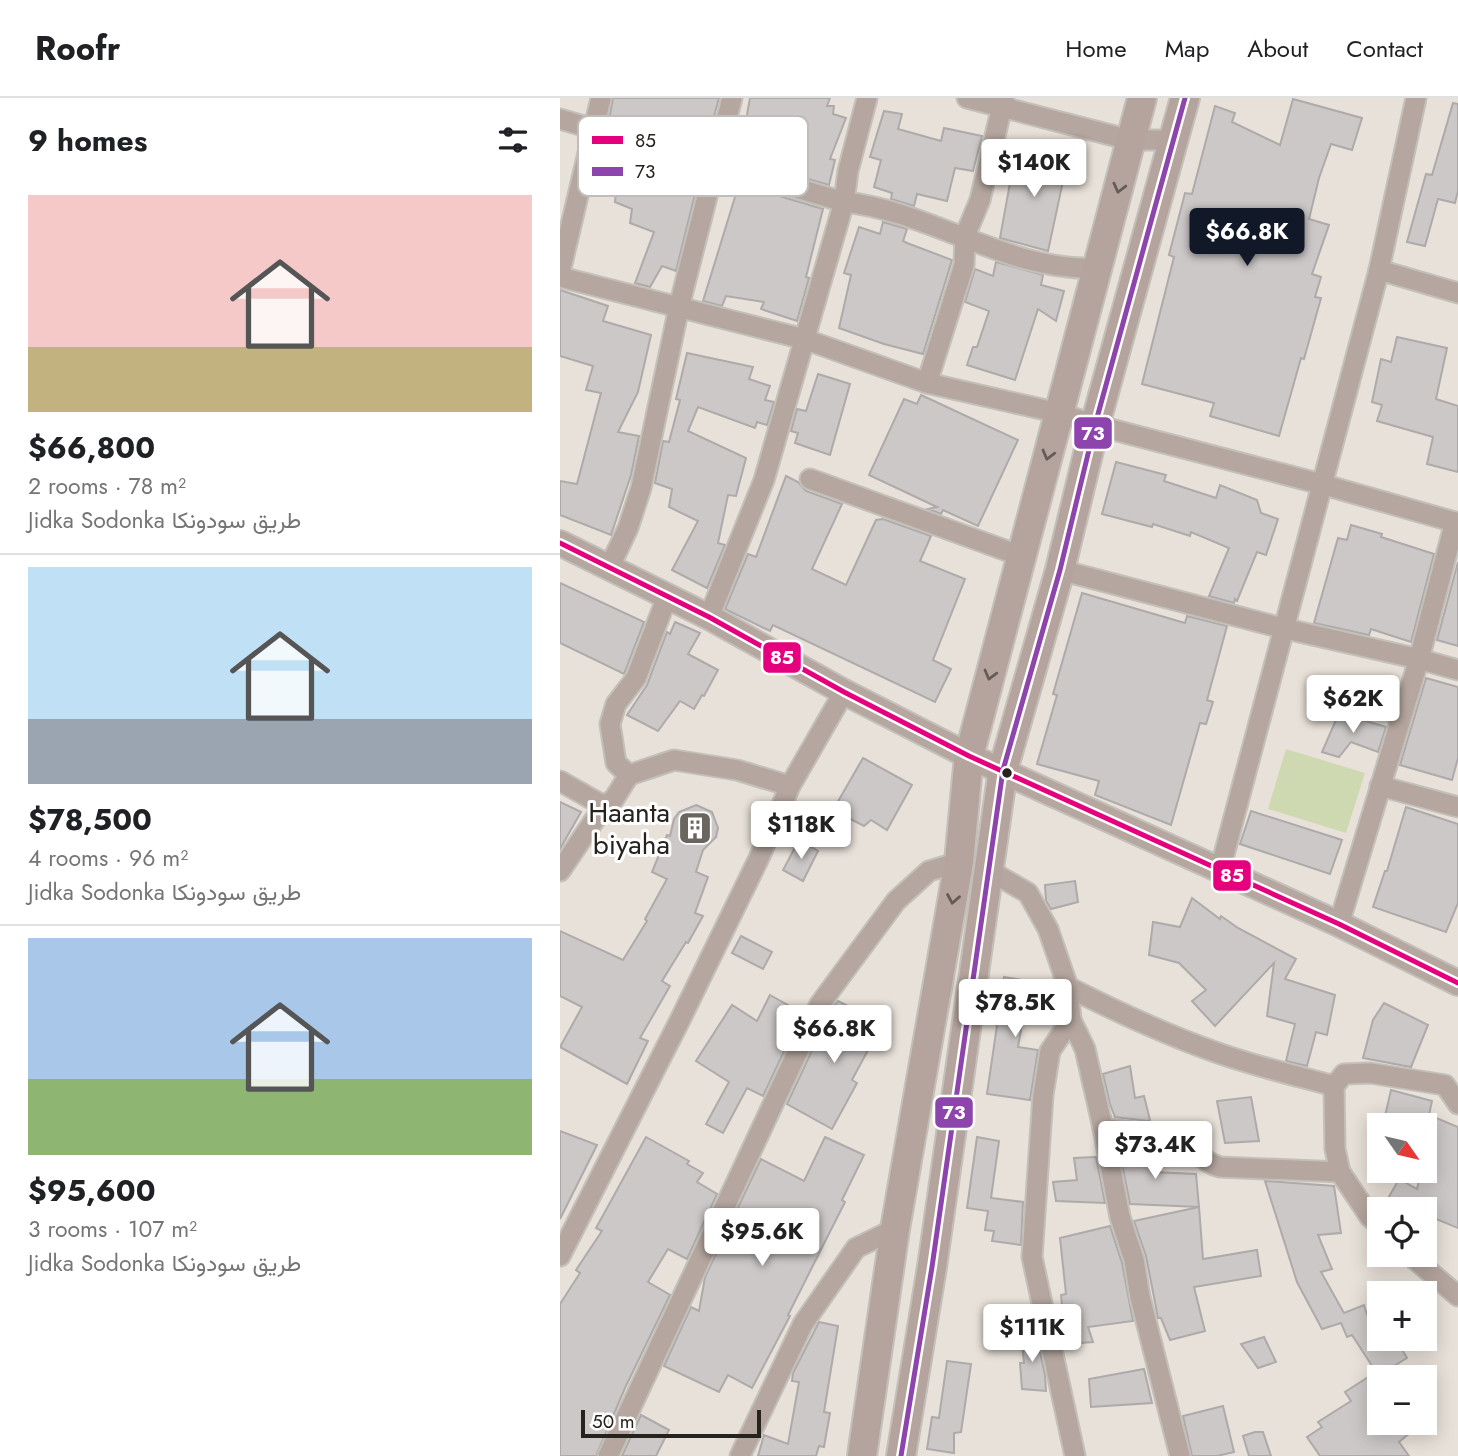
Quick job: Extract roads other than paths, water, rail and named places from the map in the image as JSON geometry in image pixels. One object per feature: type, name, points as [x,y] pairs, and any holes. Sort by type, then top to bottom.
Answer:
[{"type":"main road","points":[[862,1456],[895,1229],[959,862],[969,756],[1142,98]]},
{"type":"main road","points":[[901,1456],[932,1268],[1003,771],[1060,570],[1095,425],[1185,98]]},
{"type":"main road","points":[[870,1403],[908,1408]]},
{"type":"street","points":[[596,116],[601,98]]},
{"type":"street","points":[[728,116],[732,98]]},
{"type":"street","points":[[709,617],[764,480],[844,202],[848,171],[867,98]]},
{"type":"street","points":[[967,98],[1002,102],[1130,140],[1174,140]]},
{"type":"street","points":[[1220,870],[1379,270],[1416,98]]},
{"type":"street","points":[[927,383],[964,265],[965,236],[980,200],[1002,102]]},
{"type":"street","points":[[560,119],[578,124]]},
{"type":"street","points":[[808,191],[844,202],[876,206],[965,236],[993,250],[1053,265],[1081,269],[1099,268]]},
{"type":"street","points":[[560,272],[578,193]]},
{"type":"street","points":[[610,566],[628,528],[641,488],[679,307],[708,196]]},
{"type":"street","points":[[1379,270],[1458,293]]},
{"type":"street","points":[[560,277],[804,339],[927,383],[1059,413],[1456,522],[1419,659],[1339,924]]},
{"type":"street","points":[[810,479],[1021,556]]},
{"type":"street","points":[[560,543],[709,617],[844,692],[969,756],[1339,924],[1458,983]]},
{"type":"street","points":[[1060,570],[1282,628],[1458,670]]},
{"type":"street","points":[[629,775],[616,763],[610,724],[616,704],[636,678],[667,597]]},
{"type":"street","points":[[560,1256],[681,1018],[759,858],[790,786],[844,692]]},
{"type":"street","points":[[560,871],[604,806],[614,799],[629,775],[674,760],[737,770],[790,786]]},
{"type":"street","points":[[560,781],[604,806]]},
{"type":"street","points":[[1380,786],[1458,807]]},
{"type":"street","points":[[608,1456],[820,1004],[896,901],[929,870],[959,862]]},
{"type":"street","points":[[990,872],[1028,893],[1048,929],[1068,988],[1071,1020],[1084,1049],[1120,1217],[1134,1261],[1152,1347],[1180,1456]]},
{"type":"street","points":[[1068,988],[1115,1011],[1244,1062],[1334,1086]]},
{"type":"street","points":[[1071,1020],[1050,1051],[1043,1096],[1032,1257],[1076,1456]]},
{"type":"street","points":[[1367,1212],[1340,1172],[1335,1149],[1334,1086],[1344,1074],[1370,1073],[1446,1085],[1458,1104]]},
{"type":"street","points":[[1103,1128],[1177,1140],[1196,1151],[1207,1163],[1220,1167],[1340,1172]]},
{"type":"street","points":[[740,1456],[803,1324],[856,1248],[895,1229]]},
{"type":"street","points":[[1424,1267],[1458,1296]]},
{"type":"place","name":"Haanta biyaha","points":[[695,828]]}]
